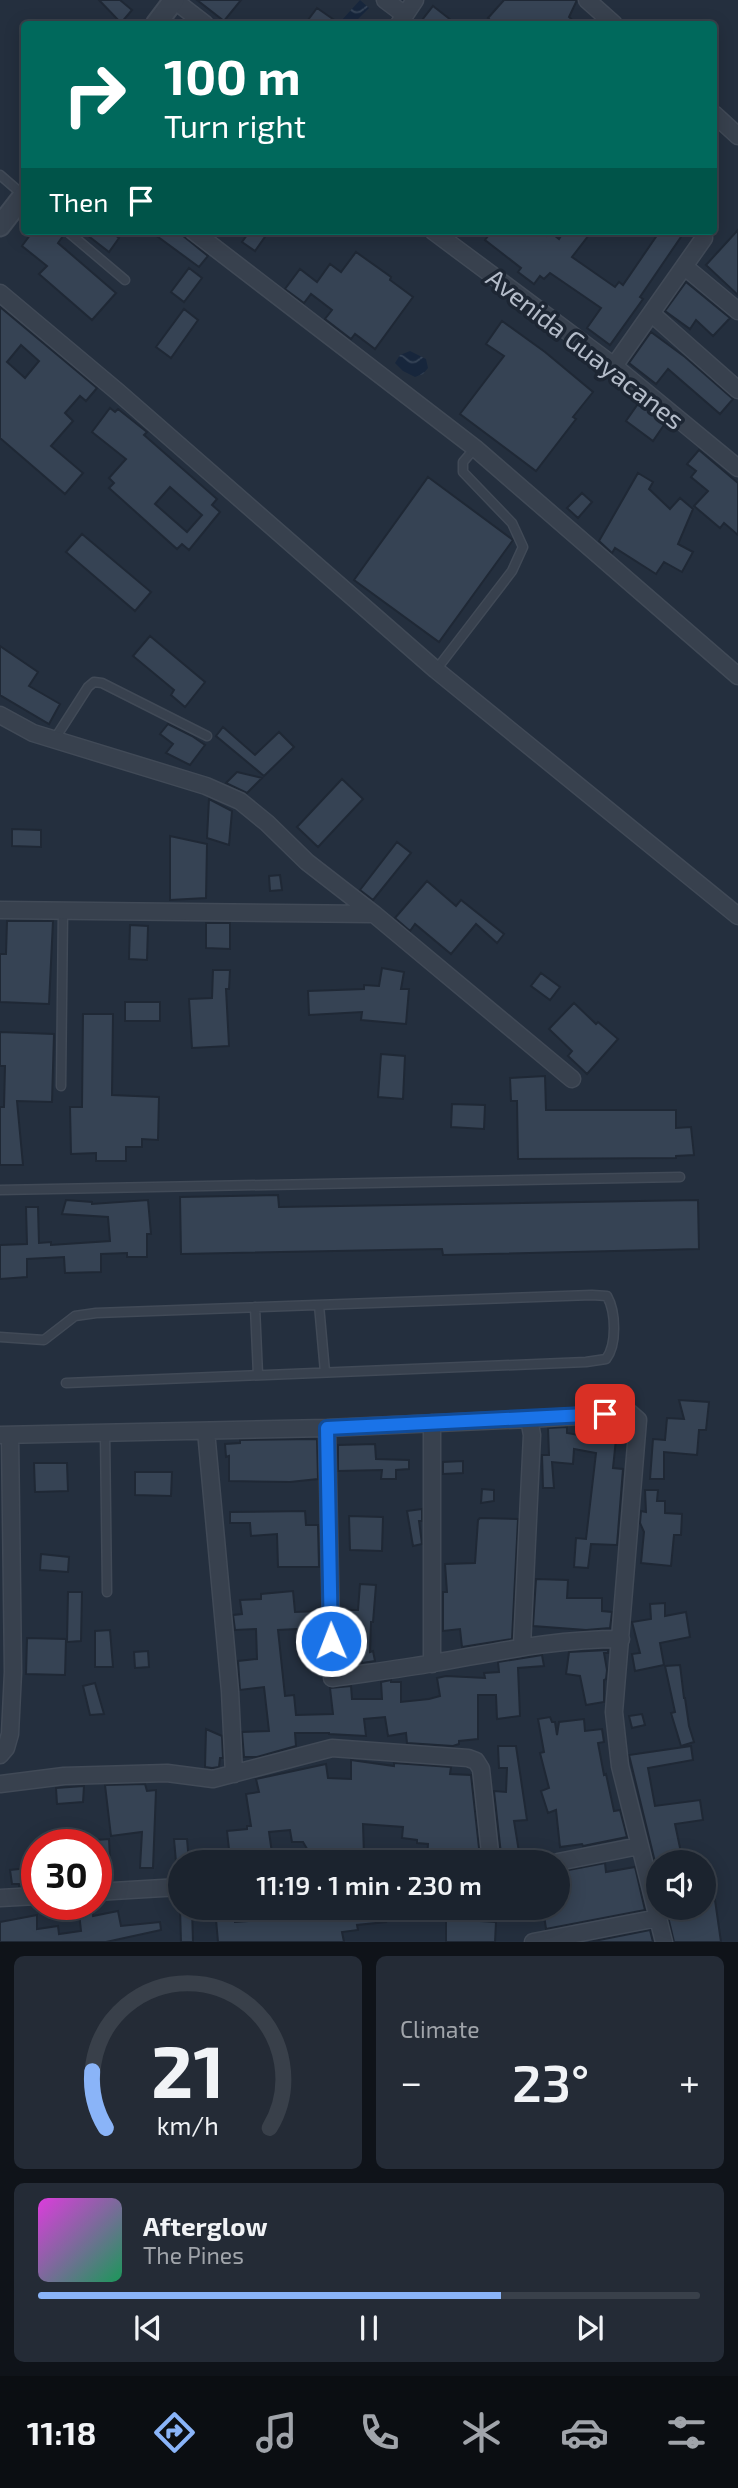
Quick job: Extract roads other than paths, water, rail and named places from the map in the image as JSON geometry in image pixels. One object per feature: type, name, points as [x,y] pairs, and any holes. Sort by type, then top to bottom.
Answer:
[{"type":"street","points":[[158,21],[174,0],[201,21]]},
{"type":"street","points":[[385,0],[402,20],[415,0]]},
{"type":"street","points":[[587,0],[611,21]]},
{"type":"street","points":[[717,117],[738,136]]},
{"type":"street","points":[[0,226],[21,199]]},
{"type":"street","points":[[198,235],[475,447],[738,676]]},
{"type":"street","name":"Avenida Guayacanes","points":[[438,235],[614,366],[738,468]]},
{"type":"street","points":[[614,366],[704,238]]},
{"type":"street","points":[[685,267],[738,311]]},
{"type":"street","points":[[0,293],[118,392],[436,670],[738,916]]},
{"type":"street","points":[[652,314],[738,390]]},
{"type":"street","points":[[0,715],[33,733],[206,786],[240,801],[267,822],[307,862],[374,914],[572,1079]]},
{"type":"street","points":[[0,909],[374,914]]},
{"type":"street","points":[[0,1755],[6,1748],[10,1734],[13,1672],[5,1435],[327,1428],[630,1413],[638,1420],[614,1712],[620,1766],[646,1873]]},
{"type":"street","points":[[522,1646],[532,1435],[529,1419]]},
{"type":"street","points":[[432,1423],[432,1664]]},
{"type":"street","points":[[327,1428],[332,1678],[432,1664],[522,1646],[577,1640],[621,1639]]},
{"type":"street","points":[[206,1431],[230,1691],[234,1774]]},
{"type":"street","points":[[0,1784],[64,1776],[167,1773],[213,1779],[332,1748],[468,1758],[476,1761],[481,1769],[490,1850]]},
{"type":"street","points":[[570,1860],[639,1846]]},
{"type":"street","points":[[112,1891],[168,1888]]},
{"type":"street","points":[[0,1898],[21,1897]]},
{"type":"street","points":[[533,1942],[648,1920]]},
{"type":"street","points":[[658,1920],[664,1942]]},
{"type":"lane","points":[[0,175],[21,192]]},
{"type":"lane","points":[[71,235],[125,280]]},
{"type":"lane","points":[[436,670],[512,571],[523,547],[512,523],[463,472],[463,462],[475,447]]},
{"type":"lane","points":[[54,740],[88,687],[94,682],[102,683],[208,736]]},
{"type":"lane","points":[[61,1086],[63,911]]},
{"type":"lane","points":[[0,1190],[680,1177]]},
{"type":"lane","points":[[0,1337],[44,1340],[75,1316],[96,1313],[592,1295],[607,1296],[613,1307],[613,1350],[606,1359],[66,1383]]},
{"type":"lane","points":[[319,1305],[325,1372]]},
{"type":"lane","points":[[255,1307],[258,1375]]},
{"type":"lane","points":[[105,1433],[107,1592]]},
{"type":"water","points":[[360,0],[369,8],[356,21],[341,21]]},
{"type":"water","points":[[410,351],[426,359],[428,368],[415,377],[395,363],[400,355]]}]
